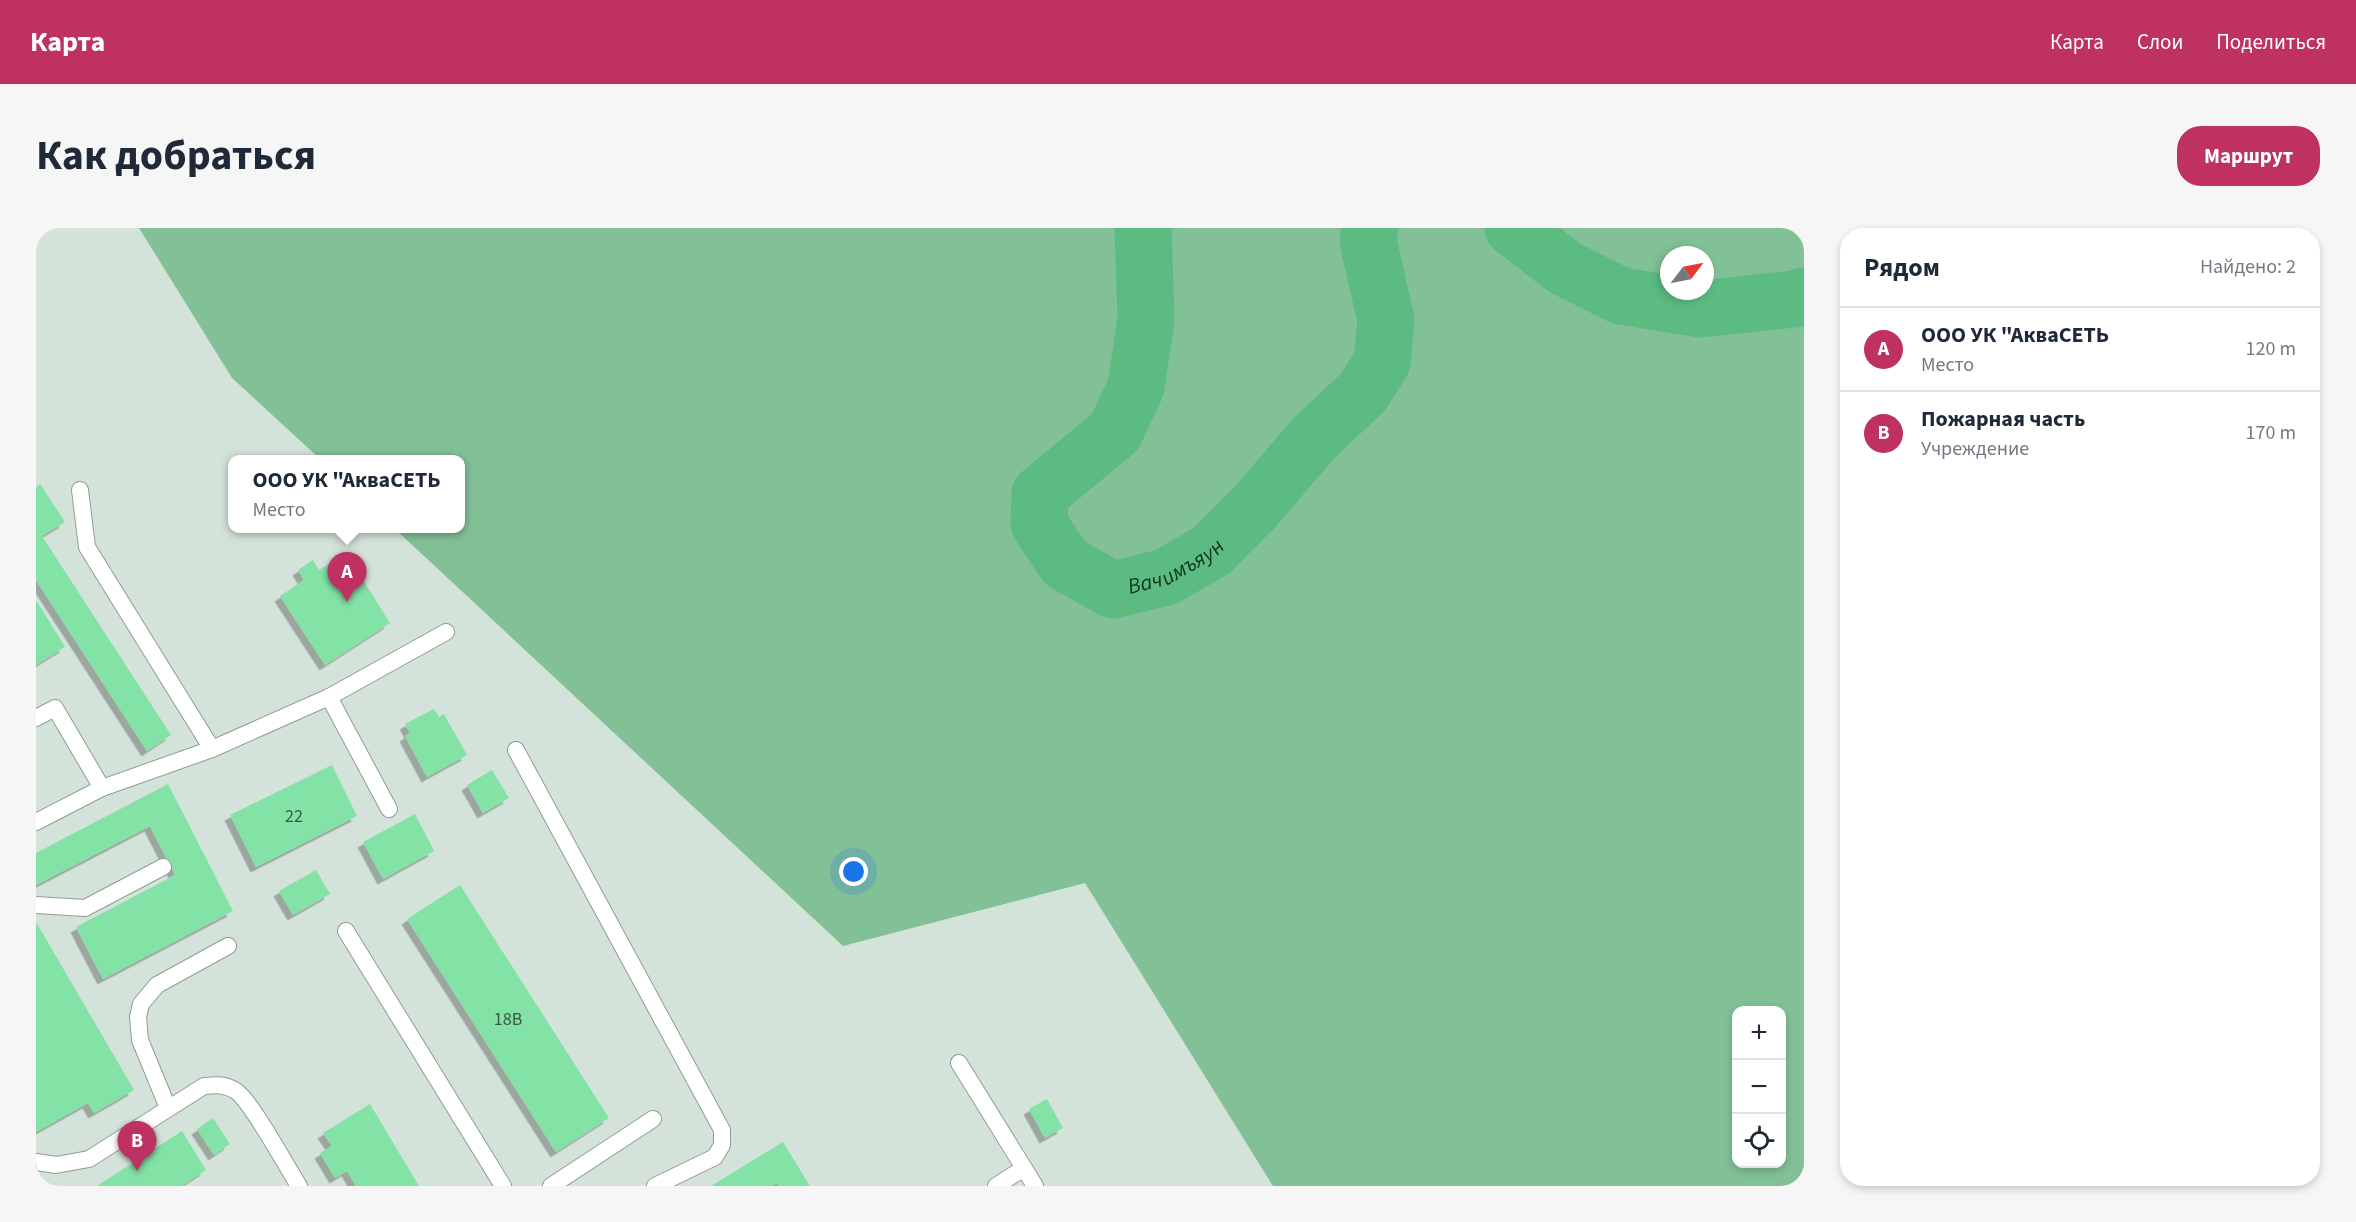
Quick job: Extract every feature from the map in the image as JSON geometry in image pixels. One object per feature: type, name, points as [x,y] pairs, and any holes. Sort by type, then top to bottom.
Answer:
[{"type":"lane","points":[[80,490],[87,547],[212,749]]},
{"type":"lane","points":[[36,822],[102,788],[212,749],[329,697],[446,632]]},
{"type":"lane","points":[[329,697],[389,809]]},
{"type":"lane","points":[[36,718],[55,708],[102,788]]},
{"type":"lane","points":[[516,750],[722,1130],[722,1145],[715,1156],[655,1186]]},
{"type":"lane","points":[[36,905],[85,908],[162,867]]},
{"type":"lane","points":[[346,932],[503,1186]]},
{"type":"lane","points":[[168,1108],[140,1040],[138,1017],[141,1004],[157,985],[228,946]]},
{"type":"lane","points":[[959,1064],[1035,1186]]},
{"type":"lane","points":[[36,1162],[56,1165],[89,1159],[204,1086],[220,1084],[237,1092],[250,1106],[299,1186]]},
{"type":"lane","points":[[551,1186],[653,1119]]},
{"type":"lane","points":[[996,1186],[1024,1168]]},
{"type":"green space","points":[[139,228],[1804,228],[1804,1186],[1273,1186],[1085,883],[843,946],[399,533],[465,533],[465,455],[316,455],[232,378]]},
{"type":"building","points":[[40,484],[65,522],[42,536],[171,735],[147,751],[36,580],[36,487]]},
{"type":"building","points":[[346,553],[390,623],[325,665],[280,596],[304,580],[298,570],[313,560],[319,570]]},
{"type":"building","points":[[36,600],[65,647],[36,665]]},
{"type":"building","points":[[434,709],[439,717],[444,714],[467,755],[427,777],[405,736],[410,733],[405,724]]},
{"type":"building","points":[[332,765],[357,816],[256,867],[230,815]]},
{"type":"building","points":[[492,770],[509,798],[483,813],[467,785]]},
{"type":"building","points":[[168,784],[233,911],[103,979],[76,927],[175,875],[150,826],[36,885],[36,853]]},
{"type":"building","points":[[415,814],[434,851],[383,879],[363,842]]},
{"type":"building","points":[[316,870],[330,894],[293,915],[279,891]]},
{"type":"building","points":[[460,885],[609,1118],[556,1152],[407,919]]},
{"type":"building","points":[[36,922],[134,1090],[94,1113],[88,1103],[36,1132]]},
{"type":"building","points":[[1047,1099],[1063,1128],[1045,1138],[1029,1109]]},
{"type":"building","points":[[370,1104],[419,1186],[356,1186],[347,1171],[335,1178],[320,1153],[332,1146],[323,1133]]},
{"type":"building","points":[[213,1118],[230,1144],[214,1155],[197,1129]]},
{"type":"building","points":[[182,1131],[206,1170],[181,1186],[97,1186]]},
{"type":"building","points":[[783,1142],[810,1186],[779,1186],[777,1183],[772,1186],[711,1186]]},
{"type":"waterway","name":"Вачимъяун","points":[[1143,228],[1146,319],[1136,387],[1115,432],[1040,494],[1039,524],[1065,563],[1113,590],[1166,577],[1211,551],[1254,508],[1314,438],[1363,392],[1382,362],[1386,320],[1368,241],[1370,228]]},
{"type":"waterway","name":"Вачимъяун","points":[[1513,228],[1565,268],[1621,296],[1701,309],[1804,296]]},
{"type":"place","name":"ООО УК \"АкваСЕТЬ","points":[[347,602]]},
{"type":"place","name":"Пожарная часть","points":[[137,1171]]}]
